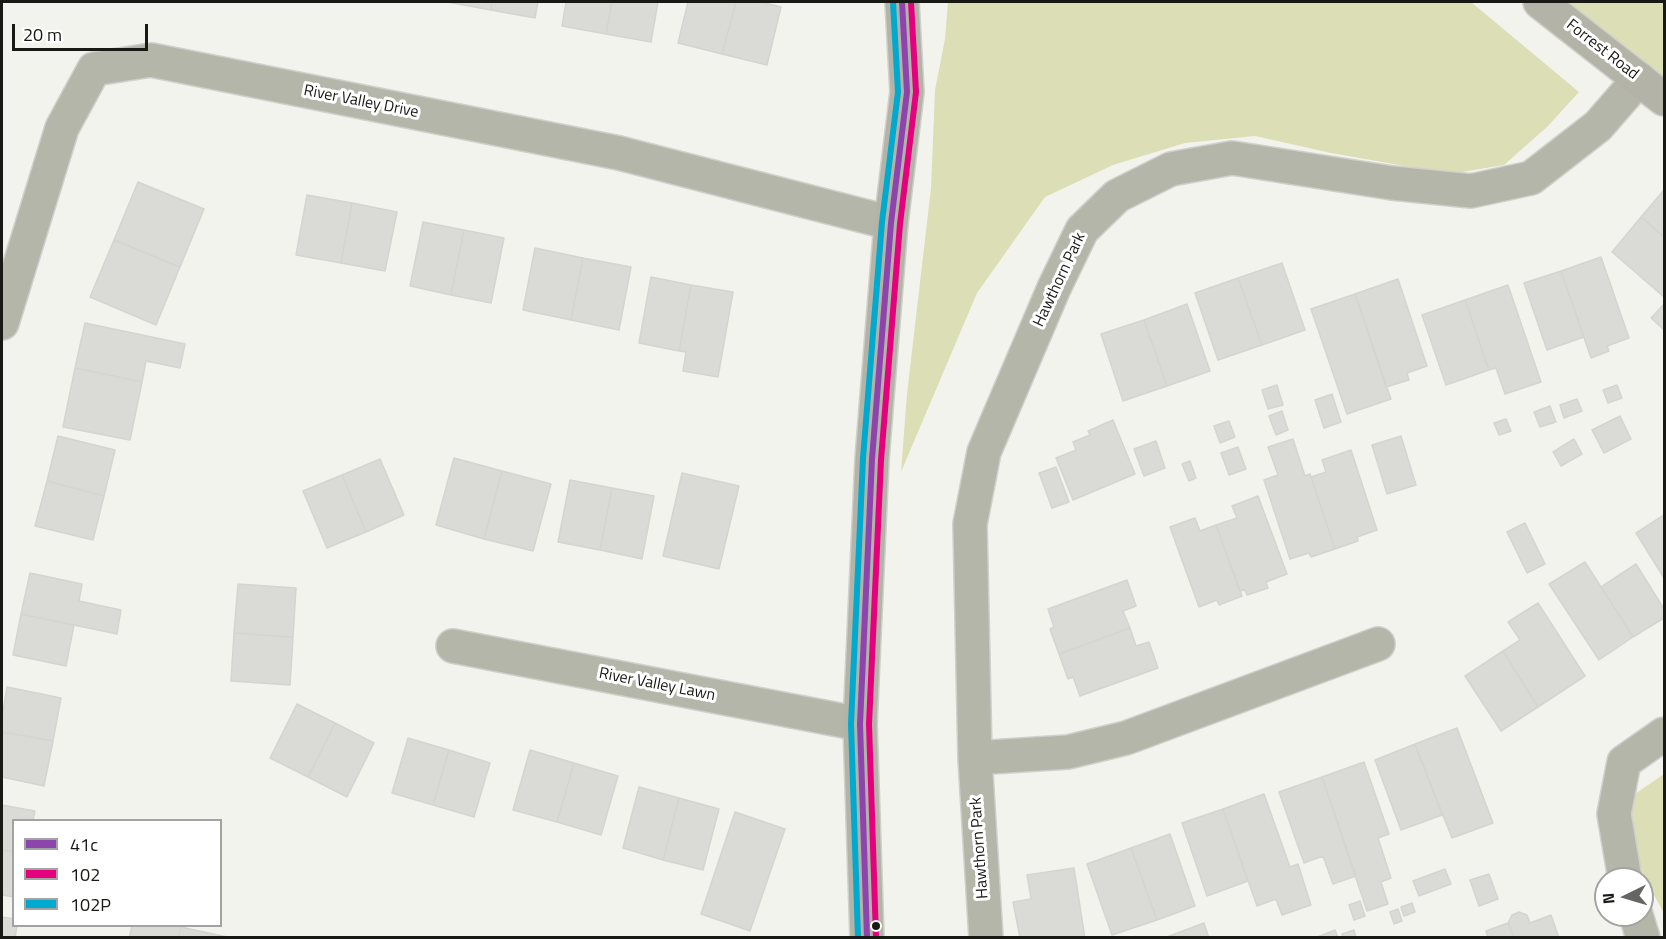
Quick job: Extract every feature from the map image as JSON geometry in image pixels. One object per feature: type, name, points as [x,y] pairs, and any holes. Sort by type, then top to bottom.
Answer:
[{"type":"street","points":[[867,938],[860,724],[872,459],[891,223],[907,92],[902,2]]},
{"type":"street","name":"Forrest Road","points":[[1540,2],[1665,99]]},
{"type":"street","name":"River Valley Drive","points":[[2,323],[62,128],[94,69],[152,60],[619,153],[891,223]]},
{"type":"street","name":"Hawthorn Park","points":[[986,938],[975,758],[970,524],[984,452],[1054,288],[1082,230],[1117,196],[1171,169],[1232,158],[1392,183],[1471,191],[1531,178],[1598,126],[1639,79]]},
{"type":"street","points":[[975,758],[1068,752],[1126,738],[1378,644]]},
{"type":"street","name":"River Valley Lawn","points":[[453,646],[860,724]]},
{"type":"street","points":[[1623,867],[1614,814],[1624,762],[1665,734]]},
{"type":"green space","points":[[948,2],[1471,2],[1579,92],[1547,127],[1504,165],[1450,174],[1331,153],[1255,136],[1185,143],[1113,165],[1045,197],[977,293],[901,472],[907,394],[931,188],[935,90],[945,39]]},
{"type":"green space","points":[[1544,2],[1664,2],[1664,90]]},
{"type":"green space","points":[[1664,774],[1664,913],[1654,895],[1654,867],[1641,867],[1624,815],[1635,794]]},
{"type":"building","points":[[447,2],[492,2],[491,10]]},
{"type":"building","points":[[492,2],[538,2],[535,18],[491,10]]},
{"type":"building","points":[[566,2],[612,2],[606,34],[562,26]]},
{"type":"building","points":[[612,2],[658,2],[651,42],[606,34]]},
{"type":"building","points":[[688,2],[736,2],[722,54],[678,43]]},
{"type":"building","points":[[736,2],[761,2],[781,7],[767,65],[722,54]]},
{"type":"building","points":[[138,182],[204,209],[180,267],[114,240]]},
{"type":"building","points":[[1664,190],[1664,237],[1641,217]]},
{"type":"building","points":[[307,195],[352,203],[341,263],[296,255]]},
{"type":"building","points":[[352,203],[397,212],[385,271],[341,263]]},
{"type":"building","points":[[1641,217],[1664,237],[1664,297],[1612,252]]},
{"type":"building","points":[[423,222],[464,230],[451,295],[410,286]]},
{"type":"building","points":[[464,230],[504,238],[491,303],[451,295]]},
{"type":"building","points":[[114,240],[180,267],[156,325],[90,297]]},
{"type":"building","points":[[535,248],[583,258],[571,320],[523,310]]},
{"type":"building","points":[[1601,257],[1629,338],[1607,346],[1609,351],[1591,358],[1561,271]]},
{"type":"building","points":[[583,258],[631,267],[619,330],[571,320]]},
{"type":"building","points":[[1282,263],[1305,330],[1262,345],[1238,278]]},
{"type":"building","points":[[1561,271],[1584,337],[1547,350],[1524,283]]},
{"type":"building","points":[[651,277],[691,285],[679,351],[639,343]]},
{"type":"building","points":[[1238,278],[1262,345],[1218,360],[1195,293]]},
{"type":"building","points":[[1398,279],[1427,366],[1407,373],[1409,380],[1386,387],[1355,294]]},
{"type":"building","points":[[691,285],[733,292],[718,377],[683,371],[686,352],[679,351]]},
{"type":"building","points":[[1508,285],[1541,382],[1505,394],[1496,368],[1489,370],[1465,300]]},
{"type":"building","points":[[1355,294],[1391,399],[1347,414],[1311,309]]},
{"type":"building","points":[[1465,300],[1489,370],[1446,385],[1422,315]]},
{"type":"building","points":[[1187,304],[1210,371],[1167,386],[1144,320]]},
{"type":"building","points":[[1664,304],[1664,330],[1651,318]]},
{"type":"building","points":[[1144,320],[1167,386],[1123,401],[1101,334]]},
{"type":"building","points":[[85,323],[185,344],[180,368],[146,361],[142,382],[75,368]]},
{"type":"building","points":[[75,368],[142,382],[130,440],[63,427]]},
{"type":"building","points":[[1277,385],[1283,405],[1268,409],[1262,390]]},
{"type":"building","points":[[1617,385],[1622,398],[1608,403],[1603,390]]},
{"type":"building","points":[[1332,394],[1341,422],[1324,428],[1315,400]]},
{"type":"building","points":[[1577,399],[1582,411],[1564,418],[1560,405]]},
{"type":"building","points":[[1550,406],[1556,422],[1540,427],[1534,412]]},
{"type":"building","points":[[1282,411],[1288,430],[1276,435],[1269,416]]},
{"type":"building","points":[[1620,416],[1631,439],[1604,453],[1592,430]]},
{"type":"building","points":[[1506,419],[1511,431],[1499,435],[1494,423]]},
{"type":"building","points":[[1113,420],[1135,474],[1073,500],[1056,458],[1076,450],[1073,442],[1090,435],[1088,431]]},
{"type":"building","points":[[1229,421],[1235,437],[1220,443],[1214,426]]},
{"type":"building","points":[[58,436],[115,450],[104,496],[47,481]]},
{"type":"building","points":[[1401,436],[1416,485],[1387,494],[1372,445]]},
{"type":"building","points":[[1293,439],[1305,476],[1310,474],[1335,549],[1311,557],[1309,553],[1290,559],[1264,480],[1278,475],[1268,447]]},
{"type":"building","points":[[1574,439],[1582,454],[1561,466],[1553,452]]},
{"type":"building","points":[[1156,441],[1165,468],[1144,476],[1134,449]]},
{"type":"building","points":[[1238,447],[1246,469],[1229,475],[1221,453]]},
{"type":"building","points":[[1351,450],[1377,530],[1357,537],[1358,541],[1335,549],[1311,477],[1326,472],[1322,460]]},
{"type":"building","points":[[454,458],[502,471],[484,539],[436,525]]},
{"type":"building","points":[[380,459],[404,515],[366,532],[342,475]]},
{"type":"building","points":[[1190,461],[1196,478],[1189,481],[1182,464]]},
{"type":"building","points":[[1056,467],[1069,502],[1052,508],[1039,473]]},
{"type":"building","points":[[502,471],[551,484],[533,551],[484,539]]},
{"type":"building","points":[[682,473],[739,486],[719,569],[663,556]]},
{"type":"building","points":[[342,475],[366,532],[327,548],[303,491]]},
{"type":"building","points":[[570,480],[612,488],[600,550],[558,542]]},
{"type":"building","points":[[47,481],[104,496],[93,540],[35,526]]},
{"type":"building","points":[[612,488],[654,496],[642,559],[600,550]]},
{"type":"building","points":[[1258,496],[1287,574],[1266,582],[1268,588],[1247,595],[1245,590],[1240,591],[1216,525],[1237,518],[1232,506]]},
{"type":"building","points":[[1664,515],[1664,578],[1636,533]]},
{"type":"building","points":[[1195,518],[1200,531],[1216,525],[1242,596],[1219,605],[1217,600],[1199,607],[1170,527]]},
{"type":"building","points":[[1525,523],[1545,564],[1527,573],[1507,532]]},
{"type":"building","points":[[1585,562],[1633,637],[1599,660],[1549,584]]},
{"type":"building","points":[[1636,564],[1664,609],[1664,618],[1633,637],[1601,587]]},
{"type":"building","points":[[30,573],[82,584],[79,601],[121,610],[117,634],[21,614]]},
{"type":"building","points":[[1127,580],[1136,606],[1123,611],[1130,628],[1059,654],[1050,629],[1054,627],[1048,609]]},
{"type":"building","points":[[238,584],[296,588],[293,637],[234,633]]},
{"type":"building","points":[[1538,603],[1585,676],[1538,707],[1503,651],[1520,640],[1508,622]]},
{"type":"building","points":[[21,614],[74,625],[66,666],[13,655]]},
{"type":"building","points":[[1130,628],[1136,646],[1149,642],[1158,668],[1080,696],[1073,677],[1068,679],[1059,654]]},
{"type":"building","points":[[234,633],[293,637],[290,685],[231,681]]},
{"type":"building","points":[[1503,651],[1538,707],[1501,731],[1465,676]]},
{"type":"building","points":[[7,687],[61,698],[53,741],[2,732]]},
{"type":"building","points":[[297,704],[335,723],[308,777],[270,758]]},
{"type":"building","points":[[335,723],[374,743],[347,797],[308,777]]},
{"type":"building","points":[[1457,728],[1493,823],[1452,838],[1415,744]]},
{"type":"building","points":[[2,732],[53,741],[44,786],[2,777]]},
{"type":"building","points":[[408,738],[449,750],[433,805],[392,793]]},
{"type":"building","points":[[1415,744],[1442,815],[1401,830],[1375,760]]},
{"type":"building","points":[[449,750],[490,763],[474,817],[433,805]]},
{"type":"building","points":[[530,750],[574,763],[557,822],[513,810]]},
{"type":"building","points":[[1364,762],[1389,834],[1378,838],[1391,878],[1381,882],[1388,904],[1367,911],[1322,777]]},
{"type":"building","points":[[574,763],[618,776],[601,835],[557,822]]},
{"type":"building","points":[[1322,777],[1356,876],[1333,884],[1323,856],[1304,863],[1279,792]]},
{"type":"building","points":[[639,787],[679,798],[663,860],[623,848]]},
{"type":"building","points":[[1264,794],[1290,867],[1298,864],[1311,905],[1282,915],[1276,899],[1257,906],[1223,809]]},
{"type":"building","points":[[679,798],[719,809],[703,870],[663,860]]},
{"type":"building","points":[[2,805],[35,811],[33,819],[12,819],[12,852],[2,850]]},
{"type":"building","points":[[1223,809],[1248,881],[1207,896],[1182,823]]},
{"type":"building","points":[[735,812],[785,829],[750,931],[701,914]]},
{"type":"building","points":[[1170,834],[1195,906],[1157,920],[1131,848]]},
{"type":"building","points":[[1131,848],[1157,920],[1112,935],[1087,864]]},
{"type":"building","points":[[2,850],[12,852],[12,897],[2,895]]},
{"type":"building","points":[[1074,868],[1085,938],[1020,938],[1013,902],[1031,899],[1027,875]]},
{"type":"building","points":[[1445,869],[1451,884],[1419,896],[1413,881]]},
{"type":"building","points":[[1489,874],[1498,899],[1479,906],[1470,880]]},
{"type":"building","points":[[1360,901],[1365,916],[1354,920],[1349,905]]},
{"type":"building","points":[[1412,903],[1415,912],[1404,916],[1401,907]]},
{"type":"building","points":[[1398,909],[1402,921],[1394,924],[1390,912]]},
{"type":"building","points":[[1519,912],[1527,915],[1530,923],[1551,915],[1559,938],[1514,938],[1508,923],[1512,915]]},
{"type":"building","points":[[2,917],[12,919],[12,927],[17,927],[15,938],[2,938]]},
{"type":"building","points":[[1204,923],[1209,938],[1164,938]]},
{"type":"building","points":[[1508,923],[1514,938],[1488,938],[1486,931]]},
{"type":"building","points":[[132,927],[181,927],[178,938],[129,938]]},
{"type":"building","points":[[181,927],[227,937],[178,938]]},
{"type":"building","points":[[1335,930],[1338,938],[1315,938]]},
{"type":"building","points":[[1354,930],[1356,938],[1343,938],[1342,934]]},
{"type":"transit line","name":"102P","points":[[858,938],[851,724],[863,458],[882,222],[898,92],[893,2]]},
{"type":"transit line","name":"41c","points":[[867,938],[860,724],[872,459],[891,223],[907,92],[902,2]]},
{"type":"transit line","name":"102","points":[[876,938],[869,724],[881,460],[900,224],[916,92],[911,2]]}]
